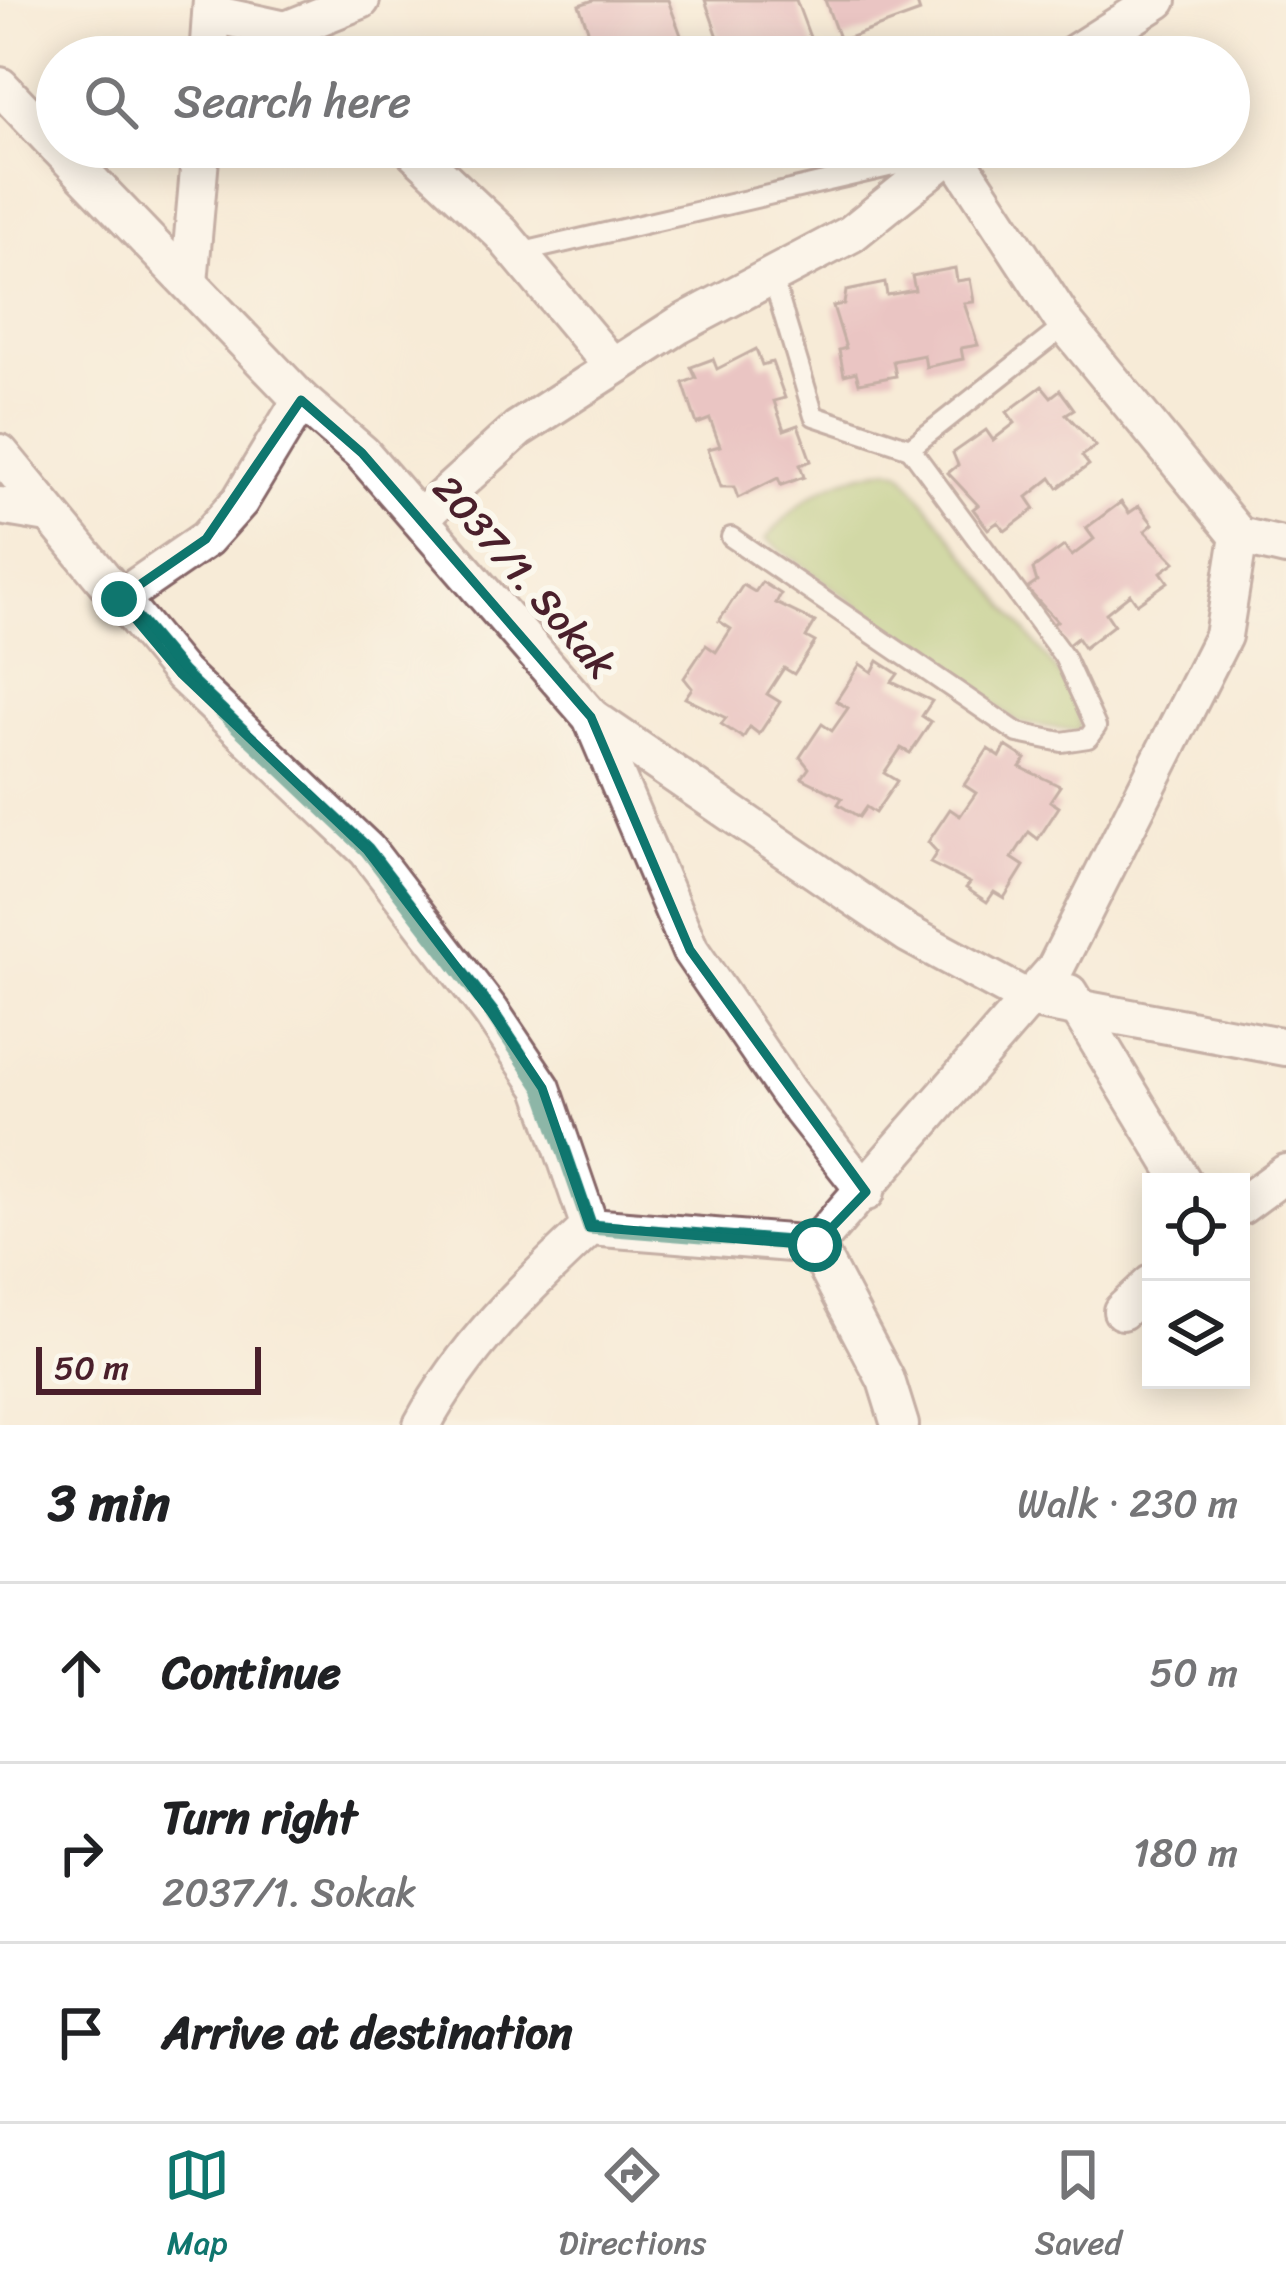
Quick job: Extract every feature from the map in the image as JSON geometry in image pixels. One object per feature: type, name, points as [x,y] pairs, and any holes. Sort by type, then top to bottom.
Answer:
[{"type":"street","points":[[286,30],[362,0]]},
{"type":"street","points":[[1102,36],[1158,0]]},
{"type":"street","points":[[212,7],[292,36]]},
{"type":"street","name":"2037/1. Sokak","points":[[0,86],[36,123]]},
{"type":"street","name":"2037/1. Sokak","points":[[79,168],[301,400],[362,454],[591,717],[690,950],[788,1094],[866,1192]]},
{"type":"street","points":[[189,283],[199,168]]},
{"type":"street","points":[[432,168],[520,253],[614,367]]},
{"type":"street","points":[[420,518],[518,429],[614,367],[851,234],[934,168]]},
{"type":"street","points":[[967,168],[1066,325],[1239,536],[1286,547]]},
{"type":"street","points":[[119,599],[206,539],[240,502],[301,400]]},
{"type":"street","points":[[0,453],[182,674],[367,850],[491,1012],[542,1088],[590,1227]]},
{"type":"street","points":[[0,506],[48,514]]},
{"type":"street","points":[[815,1245],[866,1192],[1055,969],[1223,635],[1239,536]]},
{"type":"street","points":[[591,717],[908,934],[1028,999],[1286,1047]]},
{"type":"street","points":[[1055,969],[1178,1173]]},
{"type":"street","points":[[1250,1199],[1286,1173]]},
{"type":"street","points":[[422,1425],[443,1385],[515,1298],[590,1227],[815,1245]]},
{"type":"street","points":[[815,1245],[886,1380],[900,1425]]},
{"type":"street","points":[[1122,1311],[1142,1292]]},
{"type":"lane","points":[[520,253],[880,168]]},
{"type":"lane","points":[[731,537],[1018,733],[1062,742],[1088,738],[1096,727],[1064,657],[910,448],[874,434],[832,426],[814,416],[772,276]]},
{"type":"lane","points":[[910,448],[1066,325]]},
{"type":"highlighted area","points":[[301,400],[362,453],[591,717],[690,950],[866,1192],[815,1245],[590,1227],[542,1088],[491,1012],[367,850],[182,674],[119,599],[206,539]]},
{"type":"green space","points":[[889,468],[902,472],[1076,696],[1080,731],[1019,723],[766,539],[820,490]]},
{"type":"building","points":[[594,0],[668,0],[681,36],[590,36],[579,5]]},
{"type":"building","points":[[705,0],[796,0],[810,36],[718,36]]},
{"type":"building","points":[[825,0],[916,0],[920,12],[854,36],[838,36]]},
{"type":"building","points":[[955,268],[957,281],[970,279],[974,302],[964,303],[978,345],[961,348],[963,359],[926,367],[924,355],[893,361],[896,376],[859,383],[856,372],[844,375],[839,350],[846,348],[833,306],[844,304],[846,291],[885,283],[887,295],[915,290],[912,276]]},
{"type":"building","points":[[756,349],[762,365],[772,362],[785,398],[774,401],[784,430],[798,425],[811,461],[800,465],[804,477],[781,485],[778,478],[738,498],[734,487],[721,487],[708,449],[720,446],[710,419],[697,424],[683,383],[696,378],[691,367],[713,359],[717,369]]},
{"type":"building","points":[[1042,386],[1051,397],[1060,390],[1074,409],[1066,414],[1096,446],[1082,456],[1089,465],[1058,488],[1051,478],[1027,497],[1035,509],[1005,531],[998,522],[988,529],[973,509],[978,505],[948,473],[958,465],[953,453],[986,430],[993,440],[1015,423],[1007,412]]},
{"type":"building","points":[[1121,502],[1129,513],[1139,506],[1153,524],[1145,531],[1175,562],[1161,572],[1168,582],[1137,604],[1130,594],[1106,613],[1114,625],[1084,648],[1077,638],[1067,646],[1052,625],[1057,621],[1027,589],[1037,582],[1033,569],[1064,546],[1072,556],[1094,539],[1086,528]]},
{"type":"building","points":[[762,582],[781,594],[776,603],[815,622],[806,637],[815,642],[794,674],[784,668],[767,694],[780,702],[759,734],[750,727],[743,738],[721,724],[726,718],[685,698],[692,688],[684,678],[706,645],[716,652],[731,629],[719,621],[743,585],[755,592]]},
{"type":"building","points":[[878,661],[898,674],[892,682],[932,701],[922,716],[931,722],[910,753],[901,748],[884,773],[897,781],[875,813],[866,807],[859,817],[838,804],[842,798],[802,778],[809,768],[800,757],[822,724],[832,731],[848,708],[836,701],[860,664],[872,672]]},
{"type":"building","points":[[1006,746],[1026,759],[1020,767],[1060,786],[1050,801],[1059,807],[1038,839],[1029,832],[1012,858],[1024,866],[1004,898],[994,892],[987,902],[966,888],[970,883],[930,863],[937,852],[928,842],[950,809],[960,816],[976,793],[964,785],[988,749],[1000,757]]},
{"type":"route","points":[[119,599],[182,674],[367,850],[491,1012],[542,1088],[562,1134],[590,1227],[815,1245]]}]
